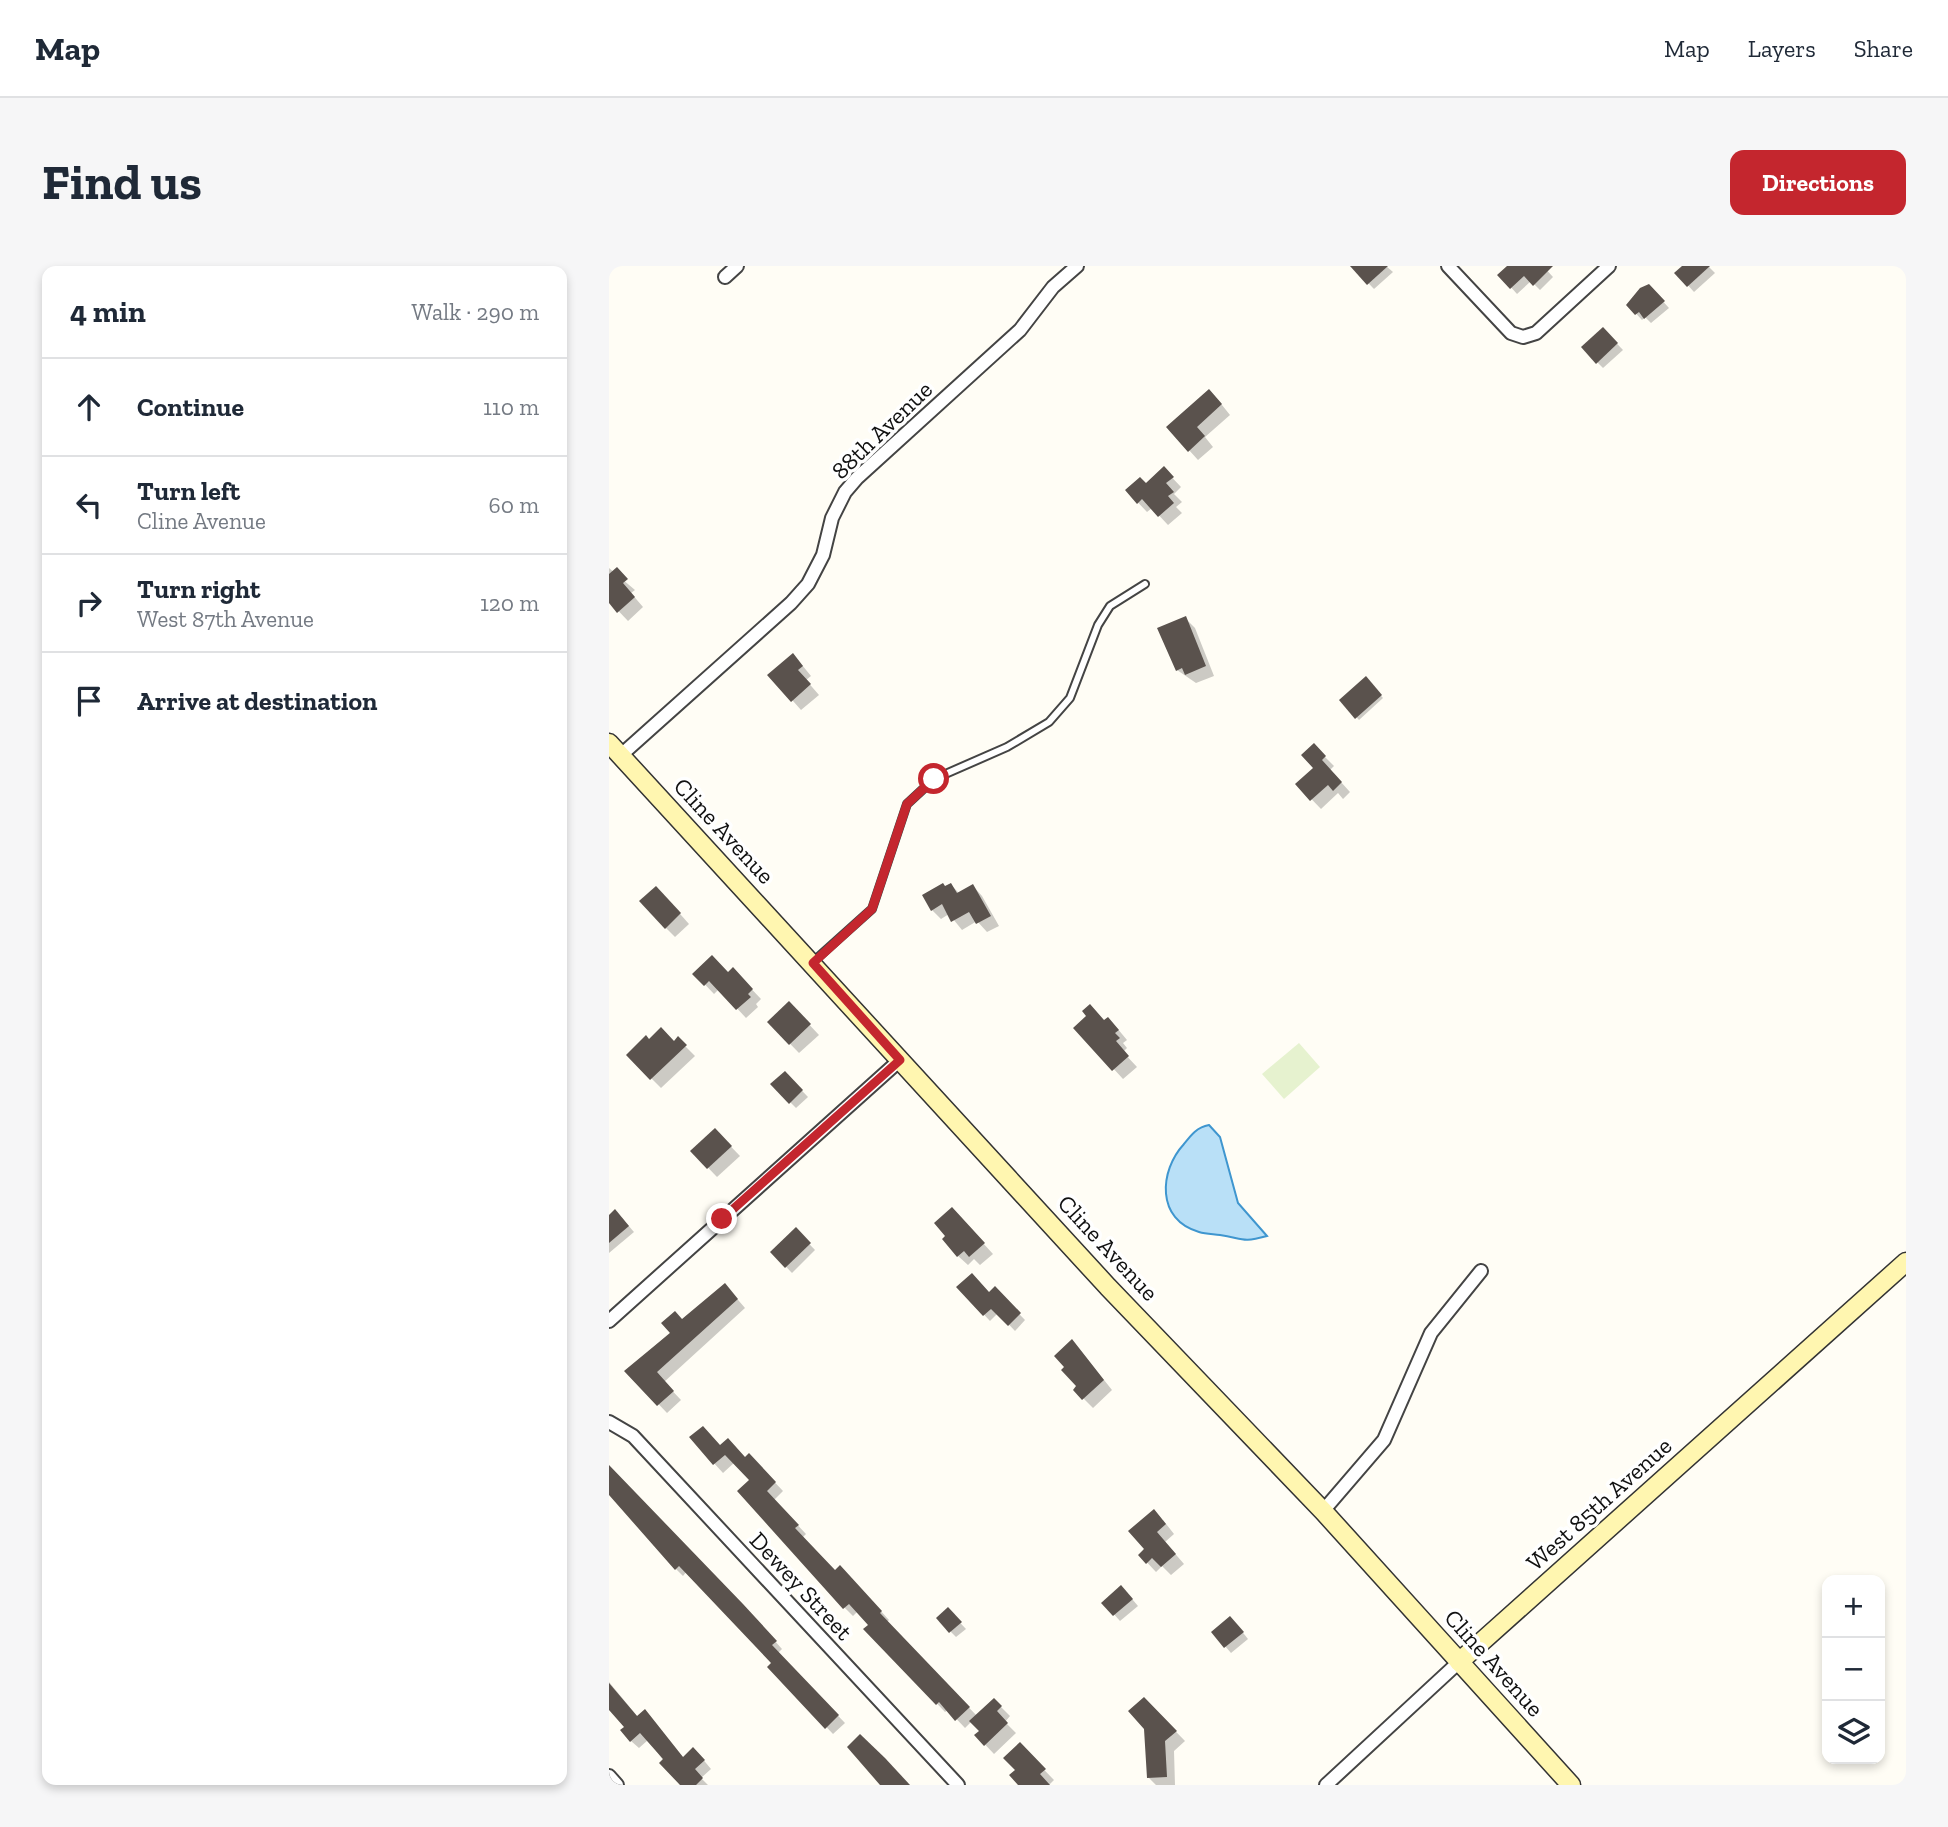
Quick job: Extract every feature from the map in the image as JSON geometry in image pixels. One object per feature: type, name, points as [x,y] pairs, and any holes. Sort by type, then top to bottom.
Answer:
[{"type":"street","points":[[725,277],[737,266]]},
{"type":"street","name":"88th Avenue","points":[[615,750],[792,603],[808,584],[823,555],[832,518],[845,492],[857,478],[1020,330],[1053,287],[1077,266]]},
{"type":"street","points":[[1448,266],[1511,333],[1523,337],[1536,333],[1609,266]]},
{"type":"street","name":"Cline Avenue","points":[[615,750],[1108,1287],[1323,1511],[1571,1785]]},
{"type":"street","points":[[609,1321],[900,1060]]},
{"type":"street","name":"West 85th Avenue","points":[[1326,1785],[1459,1662],[1906,1262]]},
{"type":"street","points":[[1323,1511],[1384,1440],[1431,1333],[1481,1271]]},
{"type":"street","name":"Dewey Street","points":[[609,1422],[633,1436],[958,1785]]},
{"type":"street","points":[[609,1776],[617,1785]]},
{"type":"lane","points":[[813,963],[872,909],[907,804],[934,779],[1007,747],[1049,722],[1070,698],[1098,625],[1110,606],[1145,584]]},
{"type":"green space","points":[[1299,1043],[1320,1067],[1284,1099],[1262,1074]]},
{"type":"water","points":[[1209,1125],[1220,1137],[1238,1203],[1267,1236],[1243,1240],[1199,1232],[1185,1226],[1175,1217],[1169,1206],[1166,1181],[1170,1167],[1189,1138]]},
{"type":"building","points":[[1350,266],[1388,266],[1367,285]]},
{"type":"building","points":[[1507,266],[1553,266],[1533,286],[1524,276],[1510,289],[1497,275]]},
{"type":"building","points":[[1682,266],[1710,266],[1687,287],[1674,273]]},
{"type":"building","points":[[1649,284],[1665,301],[1644,319],[1639,312],[1635,315],[1626,305],[1640,288]]},
{"type":"building","points":[[1603,327],[1618,343],[1596,364],[1581,347]]},
{"type":"building","points":[[1209,389],[1222,404],[1197,427],[1205,436],[1188,452],[1166,427]]},
{"type":"building","points":[[1164,466],[1174,477],[1166,483],[1174,492],[1168,496],[1174,503],[1158,517],[1142,499],[1137,504],[1125,490],[1140,477],[1146,483]]},
{"type":"building","points":[[617,567],[628,579],[623,583],[635,597],[617,613],[609,603],[609,574]]},
{"type":"building","points":[[1186,616],[1206,666],[1185,675],[1182,668],[1176,671],[1157,628]]},
{"type":"building","points":[[793,653],[803,666],[798,670],[811,684],[791,702],[767,675]]},
{"type":"building","points":[[1366,676],[1382,695],[1355,719],[1339,700]]},
{"type":"building","points":[[1314,743],[1326,756],[1322,760],[1342,782],[1333,791],[1328,785],[1310,801],[1295,784],[1313,768],[1301,755]]},
{"type":"building","points":[[943,883],[945,886],[951,883],[957,893],[973,884],[991,916],[976,924],[969,912],[951,922],[942,904],[931,911],[922,895]]},
{"type":"building","points":[[656,886],[681,913],[665,929],[639,901]]},
{"type":"building","points":[[712,955],[728,972],[733,967],[753,989],[748,994],[751,997],[736,1010],[709,981],[704,986],[692,974]]},
{"type":"building","points":[[789,1001],[811,1024],[789,1045],[767,1022]]},
{"type":"building","points":[[1090,1004],[1104,1020],[1108,1017],[1119,1030],[1115,1033],[1120,1038],[1116,1041],[1129,1056],[1112,1071],[1073,1028],[1086,1016],[1082,1011]]},
{"type":"building","points":[[661,1027],[674,1041],[678,1036],[687,1045],[650,1080],[626,1055],[646,1035],[649,1039]]},
{"type":"building","points":[[785,1071],[803,1090],[789,1104],[770,1084]]},
{"type":"building","points":[[715,1128],[732,1146],[707,1169],[690,1151]]},
{"type":"building","points":[[952,1207],[985,1243],[969,1257],[964,1251],[957,1257],[942,1239],[945,1236],[934,1223]]},
{"type":"building","points":[[615,1209],[629,1226],[609,1243],[609,1215]]},
{"type":"building","points":[[796,1227],[811,1243],[785,1268],[770,1252]]},
{"type":"building","points":[[972,1273],[989,1292],[995,1286],[1021,1313],[1008,1326],[991,1309],[983,1316],[956,1287]]},
{"type":"building","points":[[725,1283],[738,1299],[657,1372],[674,1391],[657,1406],[624,1371],[670,1333],[661,1323],[675,1311],[682,1319]]},
{"type":"building","points":[[1072,1339],[1104,1380],[1082,1400],[1073,1390],[1076,1386],[1061,1370],[1064,1367],[1054,1356]]},
{"type":"building","points":[[703,1426],[720,1445],[728,1438],[745,1457],[749,1453],[776,1482],[767,1491],[799,1525],[795,1528],[835,1570],[840,1565],[882,1611],[880,1613],[970,1707],[955,1721],[939,1702],[936,1705],[863,1629],[868,1625],[849,1604],[843,1609],[737,1491],[749,1480],[725,1455],[713,1465],[689,1437]]},
{"type":"building","points":[[609,1465],[743,1604],[777,1641],[772,1645],[839,1715],[825,1729],[767,1667],[771,1663],[679,1566],[675,1570],[609,1495]]},
{"type":"building","points":[[1154,1509],[1166,1524],[1157,1532],[1176,1554],[1161,1567],[1152,1558],[1146,1564],[1138,1555],[1144,1549],[1128,1531]]},
{"type":"building","points":[[1121,1585],[1133,1599],[1113,1616],[1101,1603]]},
{"type":"building","points":[[948,1607],[962,1622],[949,1633],[936,1618]]},
{"type":"building","points":[[1230,1616],[1244,1632],[1224,1648],[1211,1632]]},
{"type":"building","points":[[609,1683],[637,1716],[645,1709],[683,1757],[693,1747],[705,1760],[695,1769],[703,1778],[696,1785],[680,1785],[659,1763],[663,1759],[640,1733],[630,1742],[620,1730],[624,1727],[609,1710]]},
{"type":"building","points":[[1144,1697],[1177,1731],[1165,1741],[1167,1777],[1147,1778],[1144,1729],[1128,1711]]},
{"type":"building","points":[[994,1698],[1002,1706],[997,1711],[1008,1723],[984,1746],[974,1735],[979,1731],[969,1721]]},
{"type":"building","points":[[860,1734],[910,1785],[880,1785],[847,1747]]},
{"type":"building","points":[[1020,1742],[1046,1769],[1040,1774],[1050,1785],[1018,1785],[1009,1775],[1015,1770],[1003,1758]]},
{"type":"route","points":[[722,1219],[900,1060],[813,963],[872,909],[884,880],[907,804],[934,779]]}]
